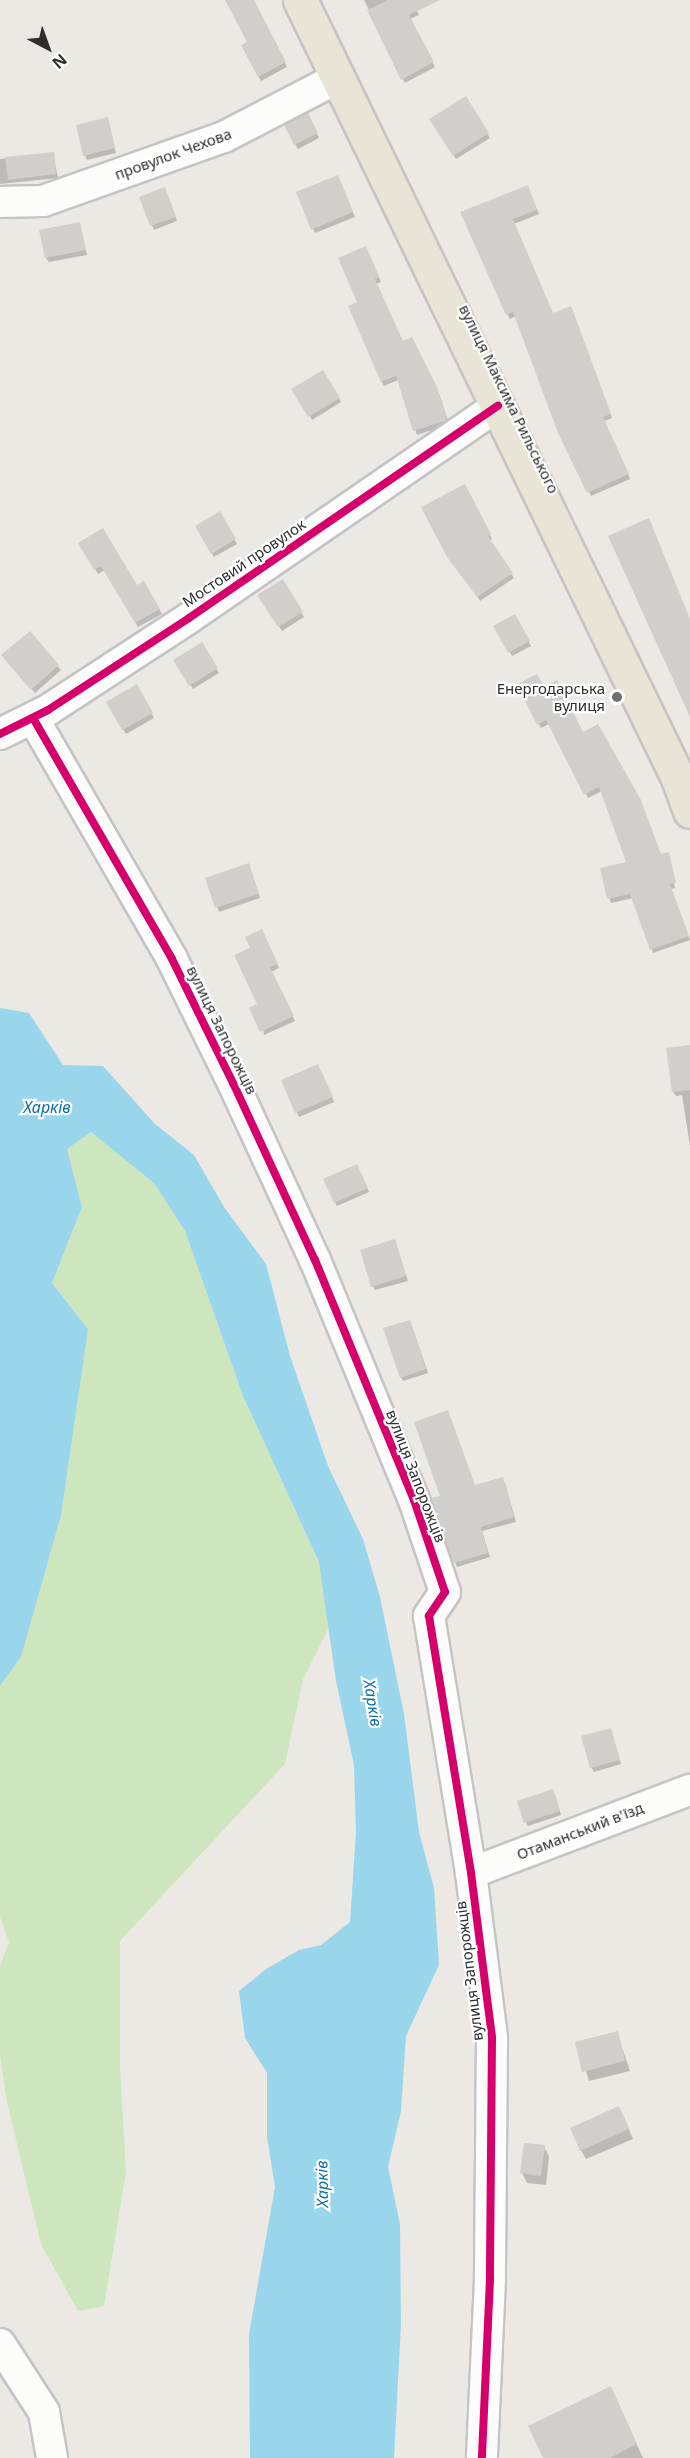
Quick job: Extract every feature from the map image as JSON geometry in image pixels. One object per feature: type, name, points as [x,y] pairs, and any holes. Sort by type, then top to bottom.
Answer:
[{"type":"main road","name":"вулиця Максима Рильського","points":[[300,0],[498,406],[684,778],[690,811]]},
{"type":"street","name":"провулок Чехова","points":[[0,202],[44,201],[224,137],[338,78]]},
{"type":"street","name":"Мостовий провулок","points":[[0,734],[33,718],[189,618],[498,406]]},
{"type":"street","name":"вулиця Запорожців","points":[[33,718],[172,959],[229,1074],[315,1260],[414,1500],[445,1592],[429,1616],[471,1874],[492,2038],[490,2279],[482,2458]]},
{"type":"street","name":"Отаманський в'їзд","points":[[471,1874],[690,1790]]},
{"type":"street","points":[[0,2344],[44,2412],[52,2458]]},
{"type":"green space","points":[[91,1131],[154,1183],[185,1231],[243,1396],[319,1562],[330,1625],[303,1679],[285,1764],[120,1941],[120,2066],[126,2172],[104,2306],[78,2311],[41,2244],[7,2102],[0,2056],[0,1966],[9,1942],[0,1917],[0,1686],[21,1657],[88,1329],[52,1283],[82,1207],[67,1149]]},
{"type":"water","name":"Харків","points":[[0,1008],[29,1013],[63,1065],[103,1066],[155,1124],[194,1155],[224,1207],[266,1264],[290,1356],[328,1466],[363,1539],[380,1597],[404,1714],[419,1832],[434,1888],[439,1965],[406,2036],[401,2111],[388,2167],[400,2224],[401,2324],[394,2458],[250,2458],[249,2334],[275,2187],[267,2137],[267,2073],[245,2038],[239,1991],[266,1969],[299,1950],[321,1945],[350,1922],[356,1832],[354,1765],[336,1681],[319,1562],[243,1396],[185,1231],[154,1183],[91,1132],[67,1149],[82,1207],[52,1283],[88,1329],[61,1515],[21,1657],[0,1686]]},
{"type":"building","points":[[225,0],[254,0],[286,62],[258,77],[241,45],[247,42]]},
{"type":"building","points":[[388,0],[440,0],[409,15],[434,62],[401,80],[367,10]]},
{"type":"building","points":[[466,96],[489,133],[453,156],[429,119]]},
{"type":"building","points":[[308,113],[318,133],[294,145],[284,125]]},
{"type":"building","points":[[108,117],[115,148],[83,156],[76,125]]},
{"type":"building","points":[[54,152],[56,174],[8,180],[5,157]]},
{"type":"building","points":[[338,175],[353,212],[311,230],[296,192]]},
{"type":"building","points":[[528,185],[537,210],[513,219],[553,313],[571,306],[611,414],[603,417],[629,474],[587,493],[558,433],[513,312],[506,315],[460,212]]},
{"type":"building","points":[[165,187],[176,217],[150,226],[139,197]]},
{"type":"building","points":[[80,222],[86,250],[45,258],[39,230]]},
{"type":"building","points":[[366,246],[379,277],[375,279],[403,341],[412,337],[437,387],[447,420],[413,431],[396,376],[381,382],[348,306],[357,302],[338,258]]},
{"type":"building","points":[[323,370],[340,398],[308,417],[291,389]]},
{"type":"building","points":[[465,484],[491,534],[488,536],[513,573],[477,597],[447,557],[421,507]]},
{"type":"building","points":[[220,511],[236,539],[211,554],[195,526]]},
{"type":"building","points":[[649,518],[690,619],[690,717],[608,536]]},
{"type":"building","points":[[103,528],[137,585],[144,581],[160,609],[135,623],[101,566],[94,570],[78,543]]},
{"type":"building","points":[[283,579],[303,612],[278,627],[257,595]]},
{"type":"building","points":[[515,614],[530,641],[508,653],[493,626]]},
{"type":"building","points":[[30,631],[59,665],[31,690],[1,655]]},
{"type":"building","points":[[202,642],[218,668],[189,686],[173,660]]},
{"type":"building","points":[[537,674],[544,686],[557,680],[583,732],[598,724],[641,800],[661,854],[669,852],[676,883],[670,884],[689,936],[650,950],[630,894],[607,899],[600,868],[626,862],[599,787],[584,795],[546,720],[537,725],[517,684]]},
{"type":"building","points":[[137,684],[153,713],[122,730],[106,702]]},
{"type":"building","points":[[249,863],[259,894],[215,908],[205,878]]},
{"type":"building","points":[[262,929],[278,964],[270,967],[294,1016],[260,1032],[249,1008],[257,1004],[234,955],[250,948],[245,937]]},
{"type":"building","points":[[690,1045],[690,1090],[672,1092],[666,1048]]},
{"type":"building","points":[[318,1064],[333,1097],[295,1113],[281,1080]]},
{"type":"building","points":[[357,1164],[368,1188],[334,1203],[323,1179]]},
{"type":"building","points":[[395,1239],[406,1276],[371,1287],[360,1250]]},
{"type":"building","points":[[410,1320],[426,1369],[400,1378],[383,1328]]},
{"type":"building","points":[[448,1410],[475,1485],[503,1477],[514,1517],[481,1527],[488,1553],[453,1563],[432,1498],[440,1496],[414,1422]]},
{"type":"building","points":[[611,1728],[620,1760],[590,1768],[581,1736]]},
{"type":"building","points":[[553,1789],[560,1811],[524,1823],[517,1801]]},
{"type":"building","points":[[618,2031],[625,2061],[582,2072],[575,2042]]},
{"type":"building","points":[[619,2106],[629,2129],[580,2151],[570,2128]]},
{"type":"building","points":[[524,2143],[545,2145],[541,2176],[520,2173]]},
{"type":"building","points":[[611,2386],[637,2444],[610,2458],[543,2458],[528,2426]]},
{"type":"cycle path","points":[[0,734],[48,710],[189,618],[498,406]]},
{"type":"cycle path","points":[[33,718],[172,959],[234,1085],[315,1260],[414,1500],[445,1592],[429,1616],[471,1873],[492,2038],[490,2279],[482,2458]]},
{"type":"place","name":"Енергодарська вулиця","points":[[617,697]]}]
